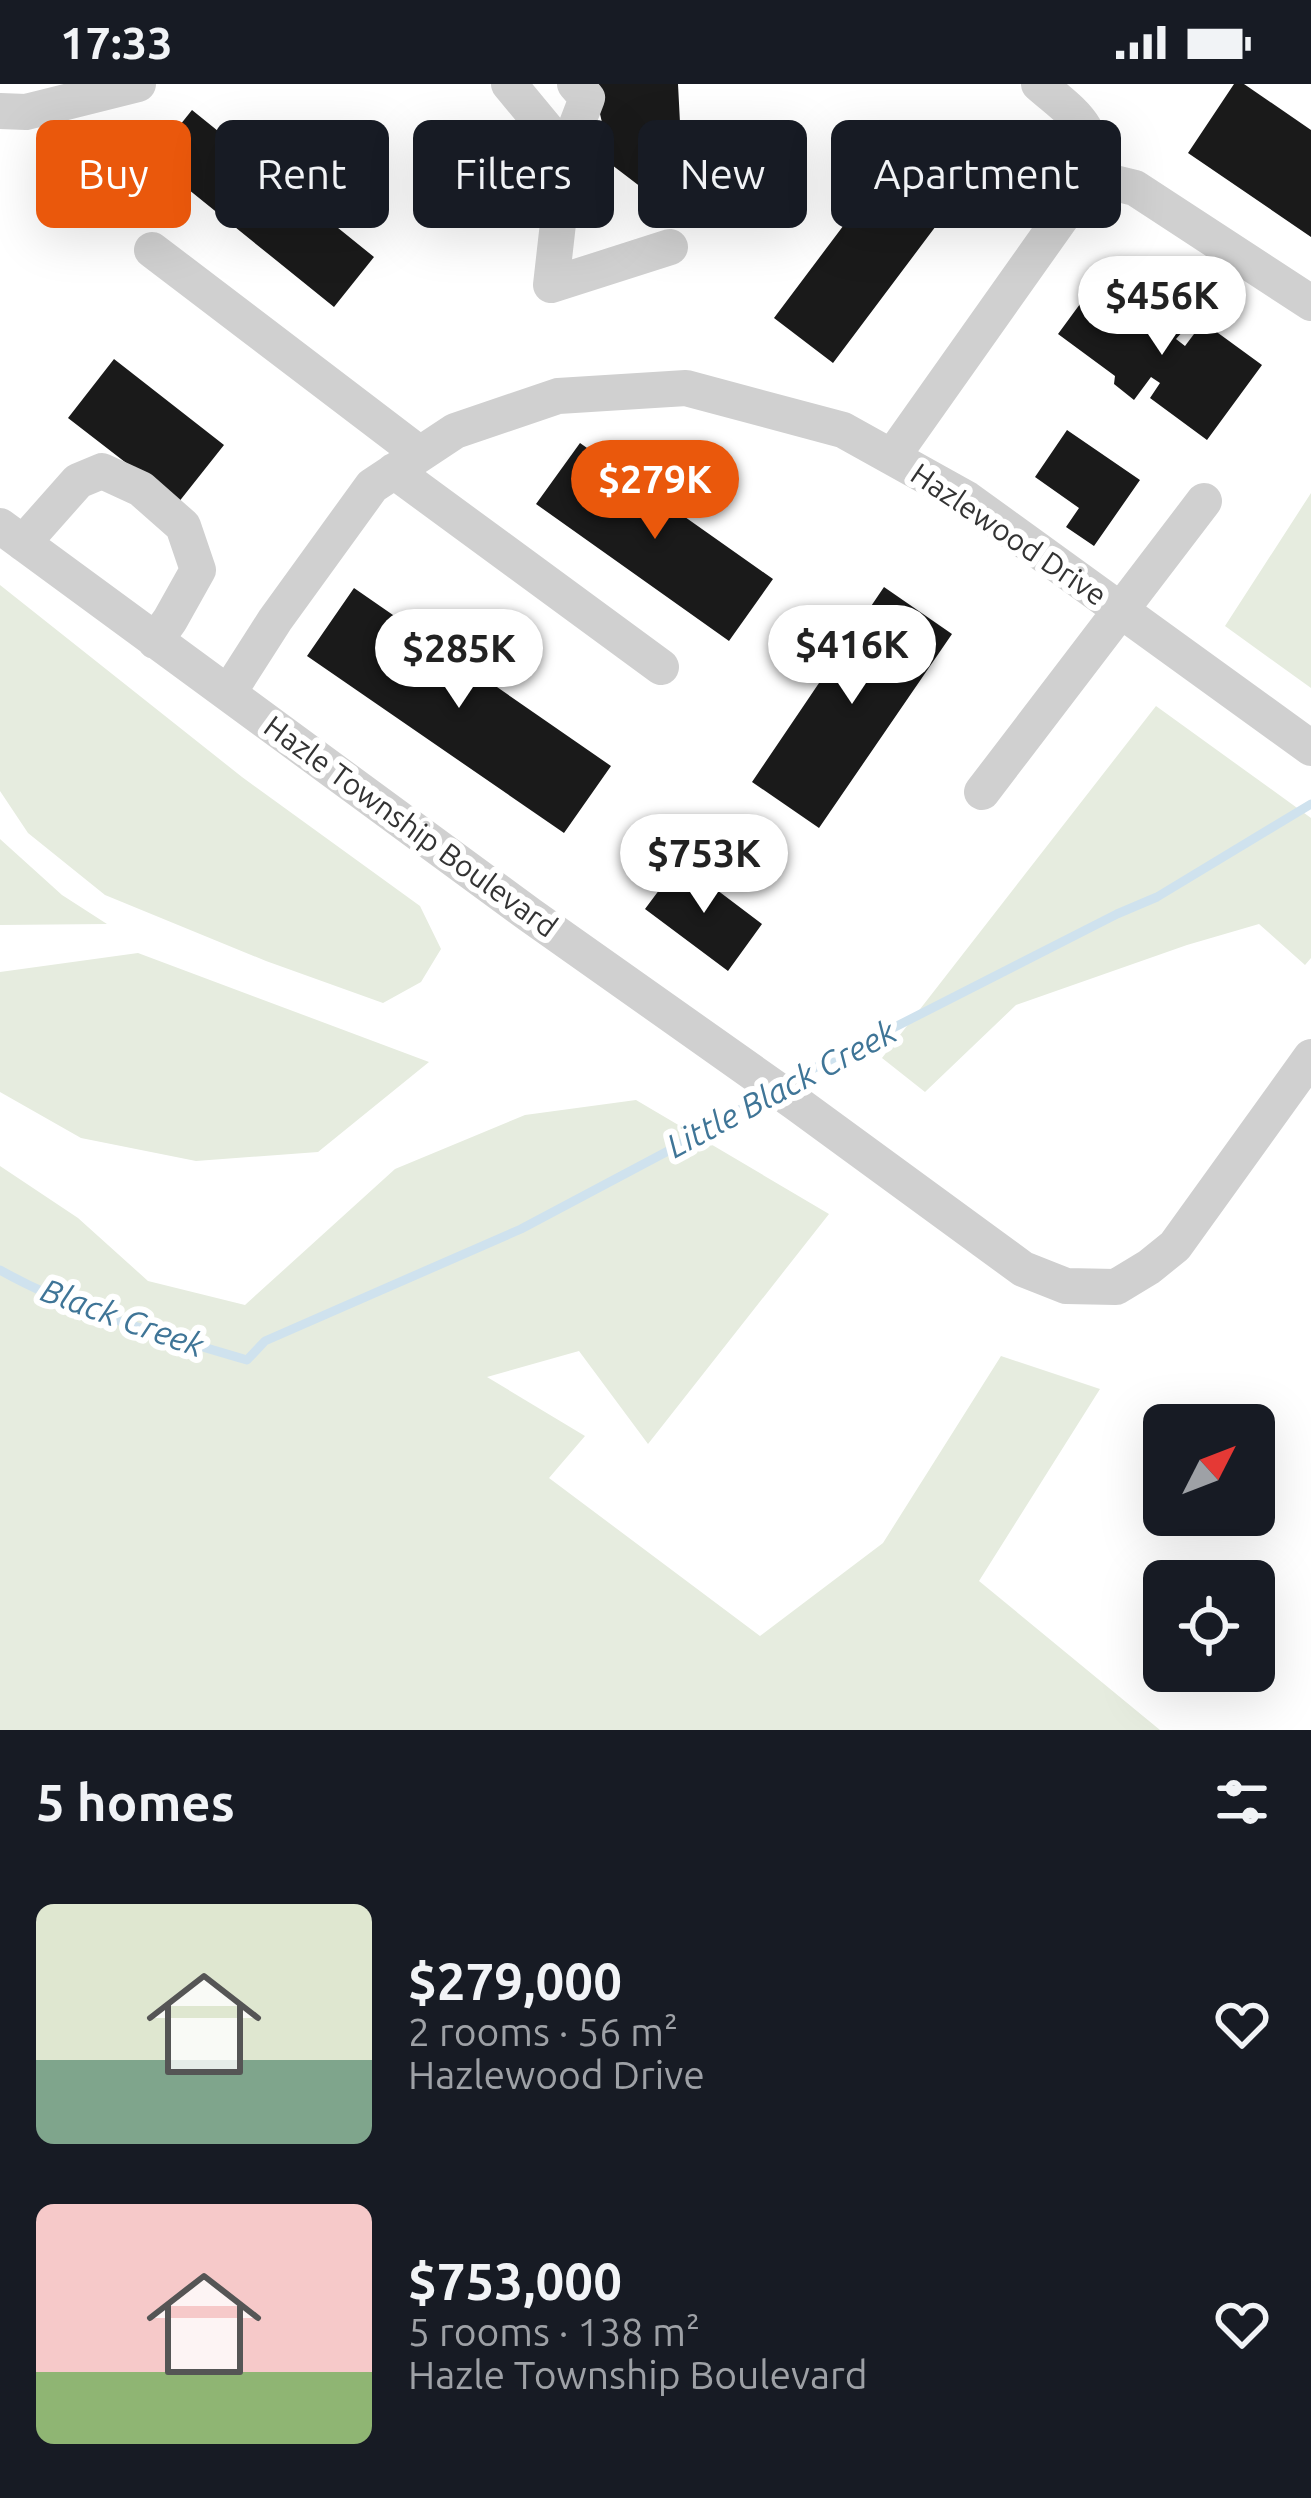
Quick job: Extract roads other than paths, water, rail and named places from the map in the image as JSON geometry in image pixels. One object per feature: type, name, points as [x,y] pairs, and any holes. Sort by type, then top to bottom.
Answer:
[{"type":"street","points":[[0,111],[26,112],[92,88],[137,84]]},
{"type":"street","points":[[509,84],[539,120]]},
{"type":"street","points":[[575,84],[587,98],[579,120]]},
{"type":"street","points":[[1039,84],[1080,120]]},
{"type":"street","points":[[1121,185],[1135,188],[1311,303]]},
{"type":"street","points":[[557,228],[551,284],[670,247]]},
{"type":"street","points":[[892,457],[1054,228]]},
{"type":"street","points":[[152,250],[662,667]]},
{"type":"street","name":"Hazlewood Drive","points":[[229,692],[372,486],[455,431],[558,396],[686,388],[843,430],[967,499],[1311,748]]},
{"type":"street","points":[[12,534],[78,481],[102,471],[141,489],[183,526],[198,570],[155,640]]},
{"type":"street","points":[[982,791],[1204,501]]},
{"type":"street","name":"Hazle Township Boulevard","points":[[12,534],[1022,1269],[1066,1286],[1116,1287],[1149,1267],[1174,1246],[1311,1057]]},
{"type":"waterway","name":"Little Black Creek","points":[[783,1084],[1157,897],[1311,804]]},
{"type":"waterway","name":"Little Black Creek","points":[[0,1270],[90,1311],[247,1360],[265,1341],[521,1229],[769,1093]]},
{"type":"water label","name":"Black Creek","points":[[123,1317]]}]
